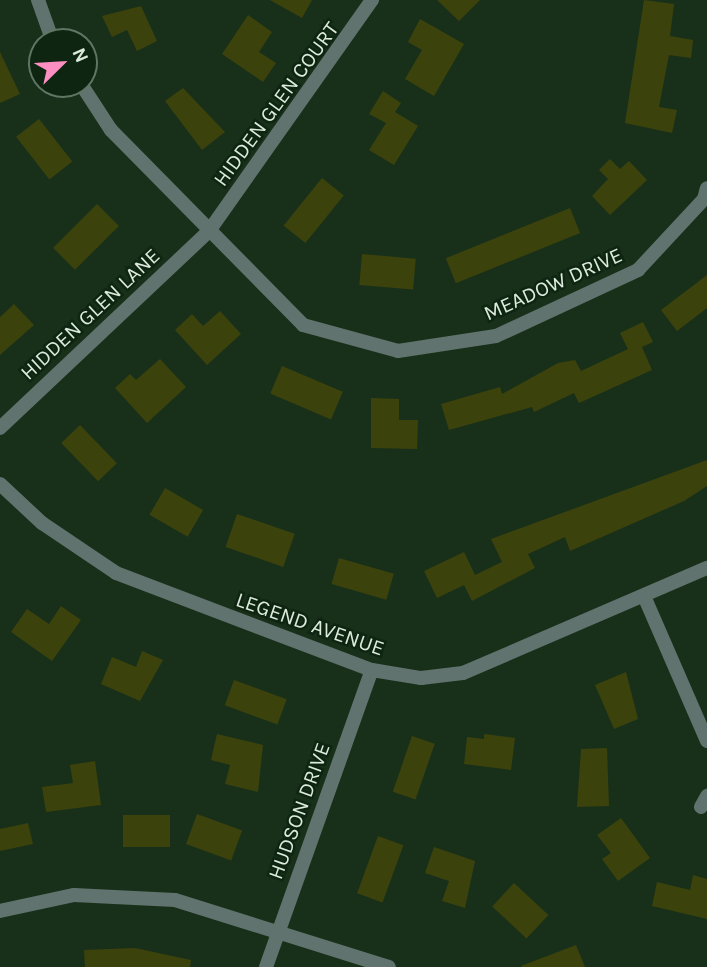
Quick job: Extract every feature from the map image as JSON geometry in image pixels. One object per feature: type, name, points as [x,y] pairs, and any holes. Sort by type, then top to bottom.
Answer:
[{"type":"street","points":[[38,0],[48,28]]},
{"type":"street","name":"HIDDEN GLEN COURT","points":[[209,231],[372,0]]},
{"type":"street","name":"MEADOW DRIVE","points":[[90,98],[111,130],[303,325],[398,351],[496,336],[638,270],[704,199],[707,188]]},
{"type":"street","name":"HIDDEN GLEN LANE","points":[[0,428],[209,231]]},
{"type":"street","name":"LEGEND AVENUE","points":[[0,484],[42,523],[116,573],[372,670],[421,678],[463,673],[707,568]]},
{"type":"street","points":[[644,596],[707,741]]},
{"type":"street","name":"HUDSON DRIVE","points":[[266,967],[372,670]]},
{"type":"street","points":[[0,911],[74,895],[175,900],[389,967]]},
{"type":"building","points":[[270,0],[312,0],[302,18]]},
{"type":"building","points":[[437,0],[480,0],[459,21]]},
{"type":"building","points":[[644,0],[674,4],[670,36],[693,40],[691,58],[669,55],[659,107],[677,110],[672,133],[625,123]]},
{"type":"building","points":[[141,6],[157,41],[137,51],[127,30],[112,37],[102,16]]},
{"type":"building","points":[[248,15],[272,32],[259,52],[276,63],[263,82],[222,54]]},
{"type":"building","points":[[420,19],[464,44],[434,96],[405,79],[422,50],[408,42]]},
{"type":"building","points":[[0,52],[20,94],[0,103]]},
{"type":"building","points":[[183,88],[225,132],[202,150],[165,101]]},
{"type":"building","points":[[383,91],[401,103],[395,112],[418,126],[394,165],[369,150],[386,123],[369,114]]},
{"type":"building","points":[[39,119],[72,162],[49,179],[16,137]]},
{"type":"building","points":[[610,159],[620,169],[629,161],[647,180],[610,215],[592,196],[608,179],[599,170]]},
{"type":"building","points":[[322,178],[344,196],[305,243],[284,225]]},
{"type":"building","points":[[97,204],[119,226],[75,270],[53,248]]},
{"type":"building","points":[[570,208],[580,233],[456,283],[446,258]]},
{"type":"building","points":[[362,254],[416,259],[413,290],[359,285]]},
{"type":"building","points":[[707,275],[707,308],[677,331],[661,310]]},
{"type":"building","points":[[14,304],[34,325],[0,355],[0,317]]},
{"type":"building","points":[[220,311],[241,334],[207,365],[175,330],[192,314],[203,326]]},
{"type":"building","points":[[643,322],[653,342],[642,347],[652,370],[579,403],[574,393],[534,412],[532,407],[449,430],[441,404],[500,387],[502,394],[558,363],[575,360],[581,371],[628,349],[620,333]]},
{"type":"building","points":[[160,359],[186,387],[147,423],[115,388],[130,374],[136,380]]},
{"type":"building","points":[[282,366],[343,392],[331,419],[270,394]]},
{"type":"building","points":[[371,398],[399,399],[399,420],[418,420],[417,449],[371,448]]},
{"type":"building","points":[[80,425],[117,463],[98,481],[61,443]]},
{"type":"building","points":[[707,460],[707,486],[684,501],[570,551],[565,537],[528,554],[535,568],[472,601],[464,585],[437,598],[424,571],[464,552],[475,575],[502,562],[491,539]]},
{"type":"building","points":[[165,488],[203,510],[188,537],[150,515]]},
{"type":"building","points":[[237,514],[295,534],[283,567],[226,547]]},
{"type":"building","points":[[339,558],[394,574],[386,600],[332,584]]},
{"type":"building","points":[[61,606],[81,620],[52,661],[11,632],[27,609],[49,624]]},
{"type":"building","points":[[142,651],[163,660],[140,701],[101,684],[112,657],[136,667]]},
{"type":"building","points":[[626,672],[638,719],[614,729],[595,685]]},
{"type":"building","points":[[234,680],[287,699],[277,725],[225,705]]},
{"type":"building","points":[[217,734],[263,745],[258,792],[225,784],[230,765],[211,760]]},
{"type":"building","points":[[484,734],[515,738],[511,770],[464,764],[467,737],[484,739]]},
{"type":"building","points":[[412,736],[435,744],[415,800],[393,792]]},
{"type":"building","points":[[607,748],[609,806],[577,807],[581,749]]},
{"type":"building","points":[[95,761],[101,805],[46,812],[42,787],[73,783],[70,765]]},
{"type":"building","points":[[197,814],[242,830],[231,860],[186,844]]},
{"type":"building","points":[[123,815],[170,815],[170,847],[123,847]]},
{"type":"building","points":[[621,818],[650,858],[618,881],[602,859],[611,853],[597,835]]},
{"type":"building","points":[[28,823],[33,844],[0,851],[0,829]]},
{"type":"building","points":[[378,836],[403,845],[383,903],[357,893]]},
{"type":"building","points":[[434,847],[475,861],[465,908],[442,901],[449,881],[425,873]]},
{"type":"building","points":[[693,875],[707,879],[707,919],[652,906],[657,882],[690,890]]},
{"type":"building","points":[[514,883],[548,915],[527,938],[492,906]]},
{"type":"building","points":[[576,945],[585,967],[521,966]]},
{"type":"building","points":[[135,948],[191,960],[190,967],[85,967],[84,950]]}]
